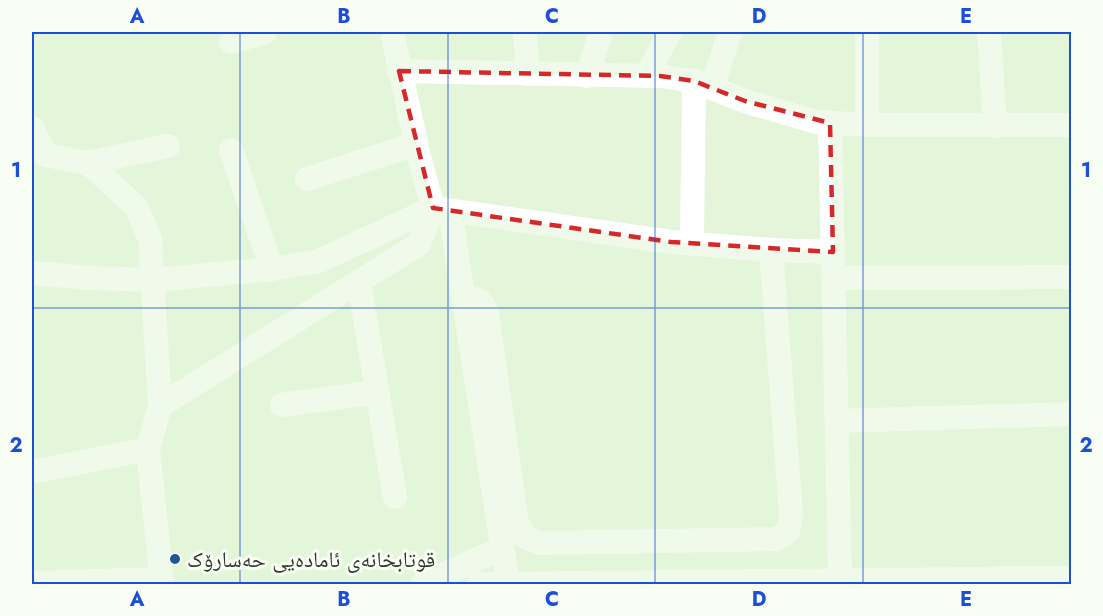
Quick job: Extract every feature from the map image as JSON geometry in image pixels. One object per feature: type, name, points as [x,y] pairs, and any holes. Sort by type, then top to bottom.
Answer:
[{"type":"street","points":[[231,42],[265,32]]},
{"type":"street","points":[[392,32],[416,144],[442,210],[463,297],[508,584]]},
{"type":"street","points":[[525,32],[528,74]]},
{"type":"street","points":[[587,76],[601,32]]},
{"type":"street","points":[[646,76],[670,32]]},
{"type":"street","points":[[692,243],[703,84],[730,32]]},
{"type":"street","points":[[867,32],[867,125]]},
{"type":"street","points":[[989,32],[994,126]]},
{"type":"street","points":[[399,71],[646,76],[703,84],[745,102],[816,122],[867,125],[1071,125]]},
{"type":"street","points":[[830,123],[837,421],[853,582]]},
{"type":"street","points":[[32,128],[46,154],[86,163],[168,146]]},
{"type":"street","points":[[307,178],[416,144]]},
{"type":"street","points":[[231,150],[272,269]]},
{"type":"street","points":[[32,583],[162,582],[148,449],[160,406],[150,238],[137,208],[86,163]]},
{"type":"street","points":[[160,406],[419,244],[442,210]]},
{"type":"street","points":[[32,273],[154,280],[272,269],[319,261],[442,210],[692,243],[771,250],[833,252]]},
{"type":"street","points":[[463,297],[476,297],[483,303],[487,313],[517,523],[525,537],[539,543],[776,539],[788,532],[791,514],[771,250]]},
{"type":"street","points":[[834,278],[1071,277]]},
{"type":"street","points":[[359,283],[395,497]]},
{"type":"street","points":[[282,405],[377,392]]},
{"type":"street","points":[[837,421],[1071,414]]},
{"type":"street","points":[[32,472],[148,449]]},
{"type":"street","points":[[423,585],[502,548]]},
{"type":"street","points":[[479,585],[1000,581],[1071,578]]},
{"type":"highlighted area","points":[[399,71],[660,76],[694,81],[745,101],[830,123],[833,252],[671,242],[433,208]]},
{"type":"place","name":"قوتابخانەی ئامادەیی حەسارۆک","points":[[175,559]]}]
